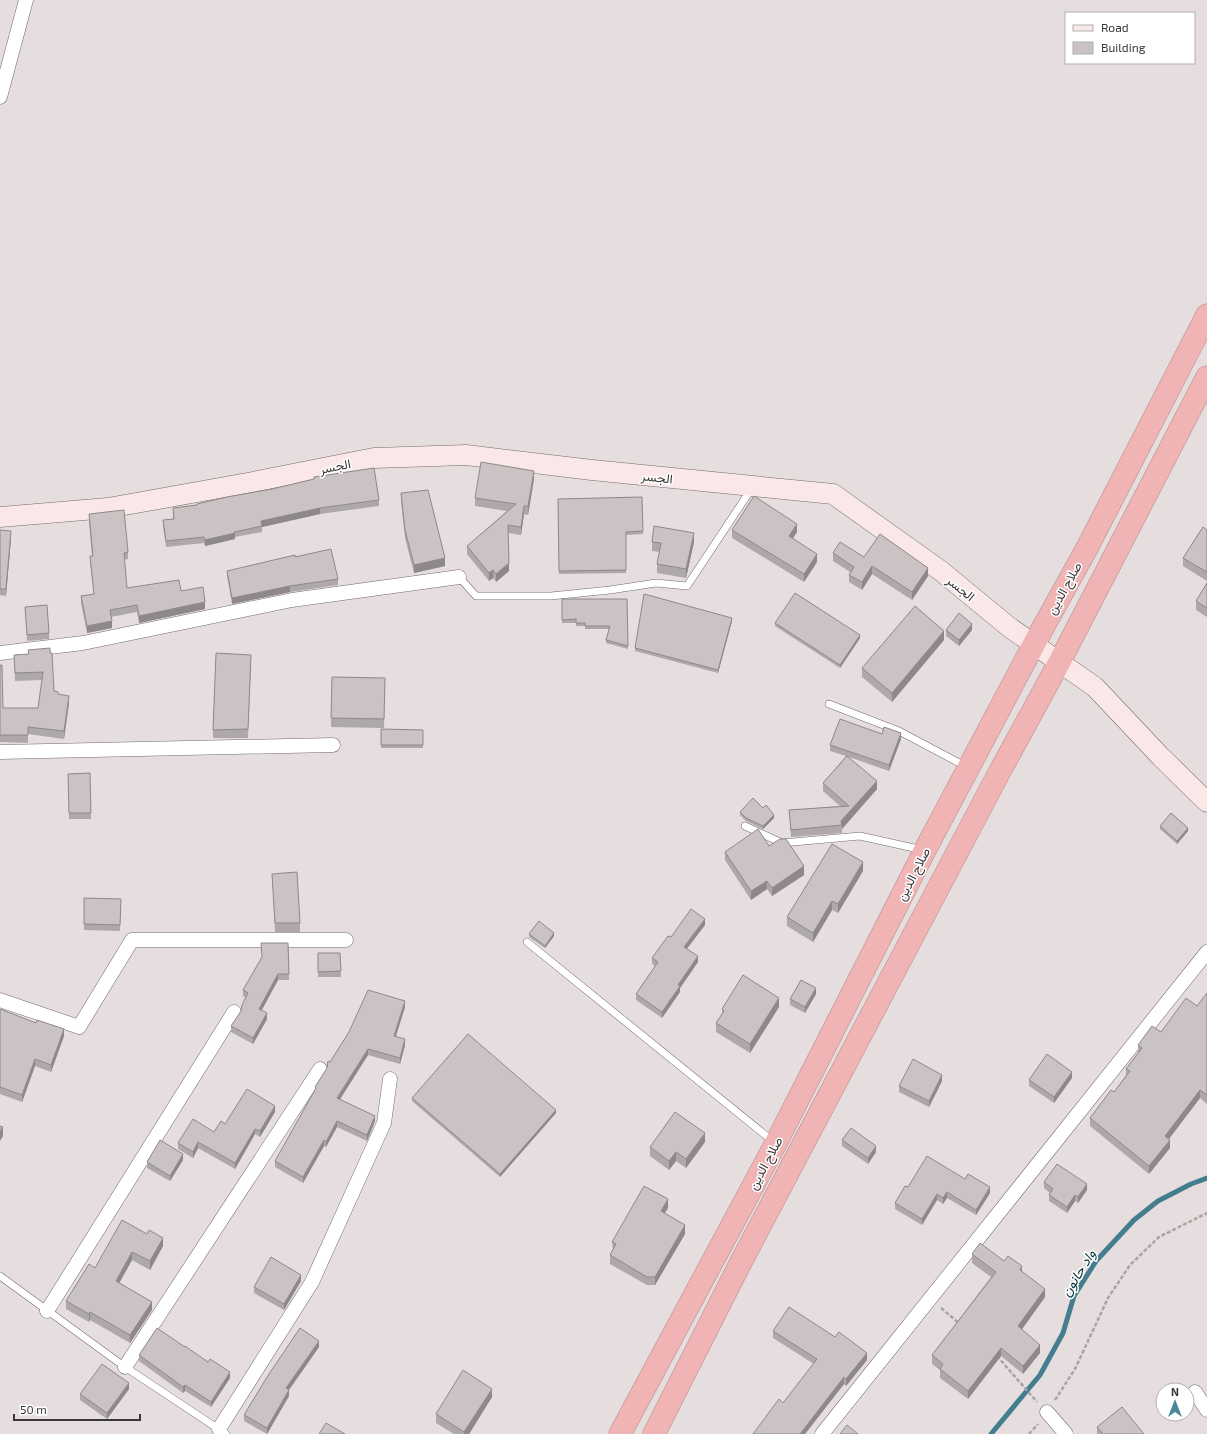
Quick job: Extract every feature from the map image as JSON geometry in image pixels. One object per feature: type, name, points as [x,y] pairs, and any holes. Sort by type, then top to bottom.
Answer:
[{"type":"highway","name":"صلاح الدين","points":[[620,1434],[776,1143],[925,850],[1034,644],[1087,548],[1207,315]]},
{"type":"highway","name":"صلاح الدين","points":[[654,1434],[742,1262],[999,773],[1060,662],[1207,377]]},
{"type":"street","points":[[0,97],[26,0]]},
{"type":"street","name":"الجسر","points":[[0,517],[108,508],[253,482],[374,458],[466,455],[592,470],[833,494],[940,571],[1009,627],[1095,687],[1161,757],[1207,802]]},
{"type":"street","points":[[0,653],[83,643],[292,600],[459,577]]},
{"type":"street","points":[[0,752],[333,745]]},
{"type":"street","points":[[0,1000],[78,1026],[132,940],[346,940]]},
{"type":"street","points":[[822,1434],[1207,952]]},
{"type":"street","points":[[47,1311],[234,1012]]},
{"type":"street","points":[[125,1367],[320,1069]]},
{"type":"street","points":[[223,1431],[312,1282],[384,1123],[390,1079]]},
{"type":"street","points":[[1195,1392],[1207,1410]]},
{"type":"street","points":[[1047,1412],[1066,1434]]},
{"type":"lane","points":[[459,577],[476,596],[551,596],[610,590],[656,583],[687,586],[753,486]]},
{"type":"lane","points":[[829,704],[899,731],[968,768]]},
{"type":"lane","points":[[745,826],[782,843],[860,836],[925,850]]},
{"type":"lane","points":[[527,942],[776,1143]]},
{"type":"lane","points":[[0,1276],[125,1367],[223,1431]]},
{"type":"path","points":[[1029,1434],[1047,1412],[1075,1369],[1108,1298],[1130,1265],[1159,1237],[1207,1213]]},
{"type":"path","points":[[930,1299],[960,1325]]},
{"type":"path","points":[[991,1351],[1047,1412]]},
{"type":"building","points":[[481,462],[534,471],[528,506],[524,506],[521,527],[508,525],[509,563],[496,574],[493,570],[489,573],[467,546],[516,504],[475,498]]},
{"type":"building","points":[[374,468],[379,500],[320,508],[261,521],[262,526],[205,540],[204,537],[166,541],[163,520],[174,519],[173,508],[197,505],[227,497],[272,489],[314,479],[314,477]]},
{"type":"building","points":[[428,490],[445,558],[414,565],[405,530],[401,493]]},
{"type":"building","points":[[754,496],[797,524],[789,536],[817,554],[804,574],[732,530]]},
{"type":"building","points":[[642,497],[643,531],[626,532],[626,570],[559,571],[558,499]]},
{"type":"building","points":[[124,510],[128,552],[124,553],[127,588],[179,580],[181,591],[203,587],[205,602],[139,616],[137,605],[110,610],[112,621],[87,626],[81,596],[94,594],[90,556],[93,556],[89,514]]},
{"type":"building","points":[[654,526],[694,533],[686,569],[657,564],[661,543],[652,542]]},
{"type":"building","points":[[1203,527],[1207,530],[1207,572],[1183,558]]},
{"type":"building","points":[[0,530],[11,531],[6,589],[0,589]]},
{"type":"building","points":[[880,534],[928,568],[912,592],[872,566],[862,582],[849,575],[854,567],[833,553],[840,542],[864,557]]},
{"type":"building","points":[[331,549],[338,579],[290,586],[232,598],[227,571],[295,555],[295,557]]},
{"type":"building","points":[[1207,583],[1207,608],[1196,601]]},
{"type":"building","points":[[795,593],[860,635],[840,665],[775,623]]},
{"type":"building","points":[[644,594],[732,618],[718,670],[635,648]]},
{"type":"building","points":[[562,599],[627,599],[628,646],[606,640],[610,626],[585,626],[585,623],[576,623],[576,619],[562,620]]},
{"type":"building","points":[[47,605],[49,633],[27,635],[25,607]]},
{"type":"building","points":[[915,606],[944,631],[892,693],[862,668]]},
{"type":"building","points":[[959,613],[972,624],[959,640],[946,630]]},
{"type":"building","points":[[50,648],[50,653],[52,653],[54,691],[58,692],[58,694],[69,696],[64,731],[28,727],[28,735],[0,735],[0,665],[2,665],[3,708],[38,708],[43,672],[15,673],[14,655],[29,654],[28,650]]},
{"type":"building","points":[[216,653],[251,655],[248,729],[213,730]]},
{"type":"building","points":[[332,677],[385,678],[384,719],[331,718]]},
{"type":"building","points":[[840,719],[882,734],[884,727],[901,733],[889,765],[830,745]]},
{"type":"building","points":[[381,729],[423,730],[423,745],[381,745]]},
{"type":"building","points":[[847,756],[877,781],[841,821],[842,825],[791,830],[789,810],[849,806],[823,783]]},
{"type":"building","points":[[90,773],[91,813],[69,813],[68,774]]},
{"type":"building","points":[[753,798],[763,808],[766,805],[774,815],[763,826],[746,818],[740,812]]},
{"type":"building","points":[[1171,813],[1188,828],[1177,841],[1160,826]]},
{"type":"building","points":[[758,829],[769,846],[780,839],[786,839],[804,866],[772,888],[767,881],[751,891],[725,852]]},
{"type":"building","points":[[832,844],[863,862],[838,904],[832,901],[813,933],[787,917]]},
{"type":"building","points":[[297,872],[300,923],[275,923],[272,874]]},
{"type":"building","points":[[84,898],[121,899],[120,925],[84,924]]},
{"type":"building","points":[[691,909],[705,919],[684,947],[698,956],[662,1012],[636,994],[658,962],[652,958],[668,936],[671,937]]},
{"type":"building","points":[[539,921],[554,933],[545,946],[529,934]]},
{"type":"building","points":[[261,943],[288,943],[289,974],[278,974],[259,1009],[267,1013],[253,1038],[231,1026],[241,1011],[242,1005],[248,993],[243,990],[262,957]]},
{"type":"building","points":[[318,953],[340,953],[341,971],[318,972]]},
{"type":"building","points":[[743,975],[779,998],[750,1044],[716,1023],[724,1011],[722,1009]]},
{"type":"building","points":[[801,980],[816,988],[805,1007],[790,999]]},
{"type":"building","points":[[368,990],[405,1001],[394,1036],[405,1039],[400,1058],[368,1049],[337,1098],[375,1116],[367,1135],[337,1121],[326,1142],[324,1140],[303,1177],[275,1161],[316,1088],[315,1087],[327,1068],[328,1061],[330,1062],[349,1032]]},
{"type":"building","points":[[1207,993],[1207,1095],[1200,1090],[1165,1136],[1170,1140],[1149,1166],[1090,1118],[1111,1090],[1114,1092],[1130,1071],[1126,1069],[1142,1048],[1138,1045],[1152,1026],[1161,1032],[1186,998],[1197,1006]]},
{"type":"building","points":[[0,1009],[36,1023],[37,1020],[64,1029],[51,1065],[35,1059],[22,1095],[0,1087]]},
{"type":"building","points":[[468,1034],[556,1110],[500,1174],[412,1098]]},
{"type":"building","points":[[1047,1054],[1072,1072],[1054,1097],[1029,1080]]},
{"type":"building","points":[[913,1059],[942,1075],[929,1101],[899,1086]]},
{"type":"building","points":[[247,1089],[275,1106],[260,1131],[255,1129],[235,1163],[198,1142],[193,1152],[178,1143],[193,1119],[214,1132],[221,1121],[225,1124]]},
{"type":"building","points":[[675,1112],[705,1133],[686,1159],[676,1152],[669,1161],[650,1147]]},
{"type":"building","points":[[851,1128],[876,1146],[868,1158],[842,1140]]},
{"type":"building","points":[[160,1140],[183,1154],[170,1176],[147,1162]]},
{"type":"building","points":[[927,1156],[965,1179],[968,1174],[990,1187],[976,1210],[947,1192],[943,1198],[937,1194],[922,1219],[895,1203],[905,1186],[908,1187]]},
{"type":"building","points":[[1057,1164],[1087,1184],[1078,1197],[1075,1195],[1067,1207],[1049,1195],[1053,1189],[1044,1182]]},
{"type":"building","points":[[644,1186],[668,1199],[661,1211],[685,1225],[655,1277],[647,1277],[610,1255],[616,1244],[612,1242]]},
{"type":"building","points":[[122,1220],[147,1234],[149,1230],[163,1238],[150,1261],[132,1252],[116,1281],[152,1302],[130,1335],[90,1312],[89,1314],[66,1301],[89,1264],[95,1268]]},
{"type":"building","points":[[980,1243],[1004,1261],[1008,1256],[1022,1266],[1020,1270],[1045,1289],[1018,1326],[1040,1345],[1023,1366],[1001,1348],[968,1391],[940,1369],[943,1364],[932,1355],[996,1272],[972,1254]]},
{"type":"building","points":[[271,1257],[301,1275],[284,1304],[254,1287]]},
{"type":"building","points":[[789,1307],[835,1337],[839,1332],[867,1353],[846,1379],[844,1377],[800,1434],[753,1434],[779,1399],[783,1403],[817,1359],[773,1331]]},
{"type":"building","points":[[157,1328],[208,1362],[210,1359],[230,1372],[211,1402],[185,1385],[183,1387],[139,1355]]},
{"type":"building","points":[[300,1328],[319,1341],[286,1388],[289,1390],[267,1428],[244,1415],[267,1377]]},
{"type":"building","points":[[102,1364],[129,1383],[107,1413],[80,1394]]},
{"type":"building","points":[[463,1370],[492,1389],[464,1432],[436,1414]]},
{"type":"building","points":[[1122,1407],[1144,1434],[1103,1434],[1097,1427]]},
{"type":"building","points":[[326,1423],[345,1434],[319,1434]]},
{"type":"building","points":[[847,1425],[858,1434],[840,1434]]},
{"type":"waterway","name":"واد حانون","points":[[991,1434],[1040,1375],[1063,1333],[1074,1296],[1096,1261],[1134,1220],[1158,1201],[1191,1184],[1207,1178]]}]
